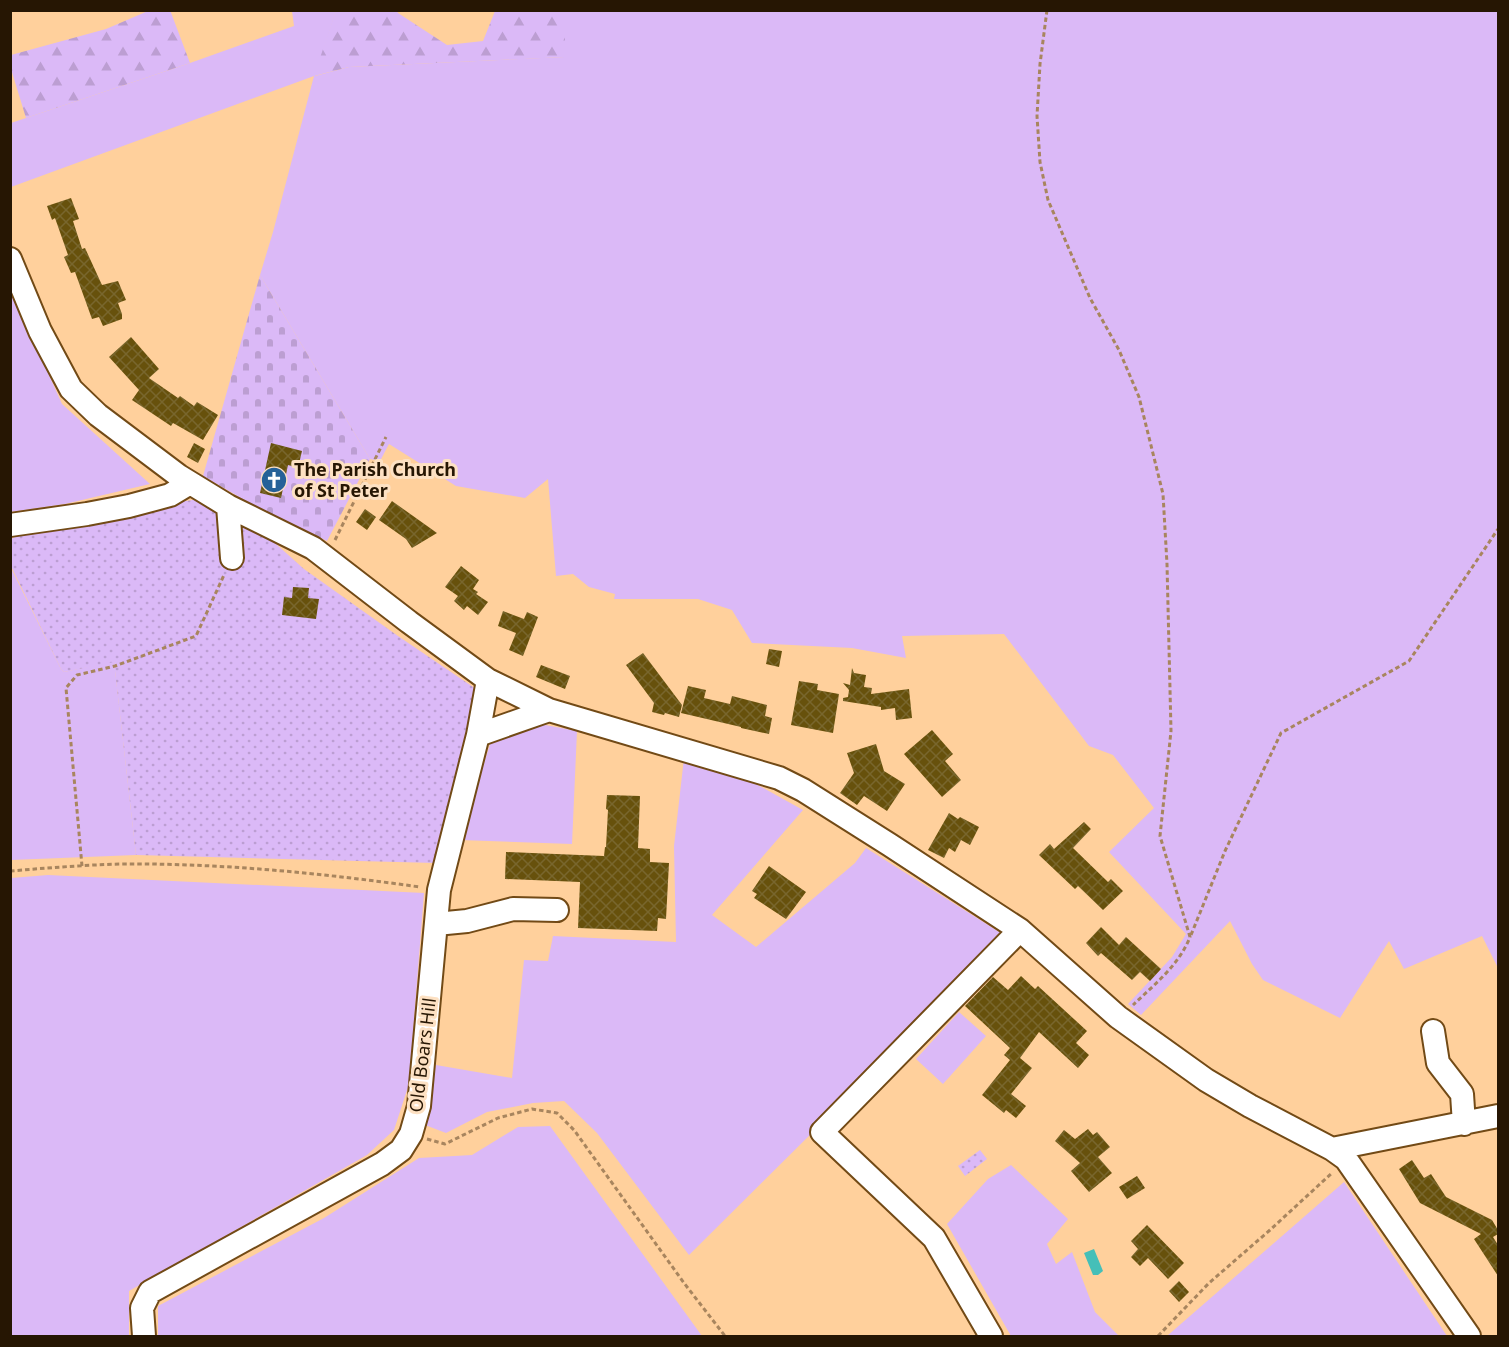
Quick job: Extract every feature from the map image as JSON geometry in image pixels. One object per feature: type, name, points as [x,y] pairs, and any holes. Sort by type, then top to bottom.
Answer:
[{"type":"street","points":[[10,259],[40,331],[71,389],[98,415],[179,476],[228,506],[313,548],[488,680],[549,710],[779,778],[803,790],[1020,930],[1118,1017],[1206,1080],[1339,1154],[1469,1336]]},
{"type":"street","points":[[10,525],[129,506],[170,495],[190,483]]},
{"type":"street","points":[[228,506],[232,558]]},
{"type":"street","name":"Old Boars Hill","points":[[144,1336],[142,1308],[150,1292],[382,1164],[401,1150],[411,1134],[419,1106],[439,890],[478,735],[488,680]]},
{"type":"street","points":[[478,735],[549,710]]},
{"type":"street","points":[[436,924],[467,921],[513,909],[557,910]]},
{"type":"street","points":[[991,1336],[934,1238],[822,1132],[1020,930]]},
{"type":"street","points":[[1433,1031],[1438,1063],[1462,1095],[1464,1124]]},
{"type":"street","points":[[1339,1154],[1498,1116]]},
{"type":"path","points":[[1047,10],[1040,64],[1037,116],[1040,162],[1048,200],[1090,298],[1119,350],[1139,397],[1163,494],[1171,731],[1160,836],[1190,937]]},
{"type":"path","points":[[326,558],[386,437]]},
{"type":"path","points":[[1118,1017],[1168,971],[1186,947],[1225,851],[1281,733],[1409,661],[1498,529]]},
{"type":"path","points":[[82,866],[66,688],[77,675],[115,666],[196,636],[232,558]]},
{"type":"path","points":[[10,871],[119,864],[243,867],[358,878],[439,890]]},
{"type":"path","points":[[411,1134],[445,1144],[498,1118],[532,1109],[557,1113],[574,1130],[725,1336]]},
{"type":"path","points":[[1158,1336],[1209,1283],[1270,1230],[1339,1154]]},
{"type":"green space","points":[[170,10],[190,63],[26,118],[11,69],[11,55],[106,29],[148,11]]},
{"type":"green space","points":[[336,10],[397,11],[447,45],[483,41],[495,11],[565,11],[565,57],[349,67],[314,76]]},
{"type":"green space","points":[[292,11],[336,11],[315,76],[349,67],[564,57],[565,11],[1498,11],[1498,968],[1482,936],[1404,969],[1389,941],[1340,1018],[1263,980],[1230,921],[1141,1015],[1128,1004],[1172,957],[1186,934],[1109,852],[1154,808],[1113,755],[1089,746],[1004,634],[902,636],[906,658],[852,648],[752,643],[732,610],[698,599],[614,599],[615,594],[589,587],[573,574],[556,576],[548,479],[525,498],[456,486],[389,444],[380,461],[370,459],[260,275],[314,76],[11,187],[11,123],[294,26]]},
{"type":"green space","points":[[260,275],[370,459],[327,541],[258,508],[203,476]]},
{"type":"green space","points":[[10,288],[62,404],[150,484],[65,504],[11,512]]},
{"type":"green space","points":[[199,499],[266,535],[304,569],[479,691],[435,863],[136,855],[114,662],[64,672],[61,669],[11,566],[11,539],[166,504]]},
{"type":"green space","points":[[10,566],[64,672],[114,661],[136,855],[11,860]]},
{"type":"green space","points":[[540,724],[577,731],[572,844],[460,840],[491,741]]},
{"type":"green space","points":[[684,758],[738,774],[803,810],[712,915],[756,947],[855,863],[866,848],[1004,935],[823,1122],[689,1255],[597,1133],[564,1101],[533,1103],[487,1112],[446,1133],[425,1125],[436,1065],[512,1078],[524,960],[548,961],[553,936],[676,942],[674,846]]},
{"type":"green space","points":[[48,875],[424,893],[409,1084],[394,1130],[367,1155],[129,1291],[129,1336],[11,1336],[11,878]]},
{"type":"green space","points":[[959,1012],[986,1036],[943,1084],[916,1059]]},
{"type":"green space","points":[[550,1126],[702,1336],[158,1336],[158,1306],[324,1218],[419,1158],[472,1155],[518,1127]]},
{"type":"green space","points":[[980,1150],[987,1159],[965,1176],[958,1166]]},
{"type":"green space","points":[[1011,1165],[1068,1219],[1047,1244],[1056,1264],[1072,1252],[1095,1312],[1119,1336],[1011,1336],[947,1224],[988,1179]]},
{"type":"green space","points":[[1344,1182],[1447,1336],[1167,1336]]},
{"type":"water","points":[[1094,1249],[1103,1271],[1098,1275],[1093,1275],[1084,1253]]},
{"type":"building","points":[[71,198],[79,219],[73,221],[82,249],[85,248],[102,285],[118,281],[126,300],[118,303],[122,319],[103,326],[99,317],[92,319],[75,272],[71,273],[64,257],[68,255],[55,218],[52,220],[47,206]]},
{"type":"building","points":[[131,337],[159,369],[149,378],[178,398],[180,396],[194,406],[197,402],[218,415],[203,440],[173,423],[171,426],[132,400],[139,390],[109,357]]},
{"type":"building","points":[[194,443],[205,449],[198,463],[187,457]]},
{"type":"building","name":"The Parish Church of St Peter","points":[[271,443],[302,451],[298,468],[288,465],[281,498],[260,493]]},
{"type":"building","points":[[392,501],[437,533],[412,548],[406,539],[379,520]]},
{"type":"building","points":[[365,509],[376,517],[367,530],[356,522]]},
{"type":"building","points":[[461,566],[479,580],[473,589],[478,592],[476,594],[488,602],[478,615],[467,606],[464,610],[454,601],[458,596],[445,587]]},
{"type":"building","points":[[293,587],[309,588],[308,598],[319,599],[316,619],[282,615],[284,597],[292,598]]},
{"type":"building","points":[[503,611],[524,619],[527,612],[538,617],[523,656],[509,650],[516,633],[498,626]]},
{"type":"building","points":[[769,649],[782,651],[779,667],[766,664]]},
{"type":"building","points":[[643,653],[682,705],[679,717],[652,712],[654,703],[626,665]]},
{"type":"building","points":[[541,665],[570,676],[565,689],[536,677]]},
{"type":"building","points":[[852,668],[854,673],[866,675],[864,687],[872,688],[871,694],[909,689],[912,718],[896,720],[895,708],[881,710],[881,707],[843,701],[843,698],[848,697],[849,690],[843,683],[850,685]]},
{"type":"building","points":[[799,681],[818,684],[817,690],[839,694],[833,733],[791,725]]},
{"type":"building","points":[[688,686],[706,690],[704,698],[730,704],[732,696],[767,705],[765,716],[772,718],[769,734],[681,713]]},
{"type":"building","points":[[932,730],[953,754],[945,761],[961,780],[942,797],[904,754]]},
{"type":"building","points":[[876,744],[884,771],[905,784],[887,811],[864,796],[857,805],[840,793],[854,773],[847,753]]},
{"type":"building","points":[[607,795],[640,796],[638,848],[650,849],[650,862],[669,863],[666,919],[658,918],[657,931],[578,928],[580,882],[505,879],[506,852],[604,856]]},
{"type":"building","points":[[949,813],[979,827],[970,845],[961,840],[955,852],[949,848],[944,858],[928,850]]},
{"type":"building","points":[[1084,822],[1091,829],[1073,848],[1108,882],[1111,879],[1123,891],[1103,910],[1078,886],[1075,889],[1039,855],[1050,844],[1054,849]]},
{"type":"building","points":[[769,866],[806,892],[786,919],[754,898],[757,894],[752,891]]},
{"type":"building","points":[[1101,927],[1119,945],[1126,937],[1161,969],[1150,981],[1140,972],[1132,980],[1101,953],[1098,956],[1086,943]]},
{"type":"building","points":[[1021,976],[1035,989],[1038,986],[1087,1031],[1076,1043],[1089,1055],[1078,1068],[1039,1032],[1020,1058],[1032,1068],[1011,1094],[1026,1106],[1016,1118],[1006,1110],[1004,1113],[982,1095],[1010,1060],[1004,1055],[1010,1048],[965,1006],[993,977],[1008,990]]},
{"type":"building","points":[[1088,1129],[1093,1135],[1097,1132],[1110,1147],[1098,1157],[1112,1173],[1089,1192],[1071,1171],[1080,1163],[1055,1141],[1064,1130],[1075,1139]]},
{"type":"building","points":[[1412,1160],[1424,1178],[1431,1174],[1446,1197],[1492,1220],[1498,1230],[1498,1234],[1493,1237],[1498,1245],[1498,1276],[1474,1239],[1481,1234],[1420,1203],[1399,1169]]},
{"type":"building","points":[[1137,1176],[1145,1188],[1127,1199],[1119,1187]]},
{"type":"building","points":[[1147,1225],[1184,1263],[1168,1279],[1148,1258],[1140,1266],[1131,1257],[1138,1249],[1131,1241]]},
{"type":"building","points":[[1179,1281],[1189,1292],[1179,1302],[1169,1291]]},
{"type":"place","name":"The Parish Church of St Peter","points":[[274,480]]}]
